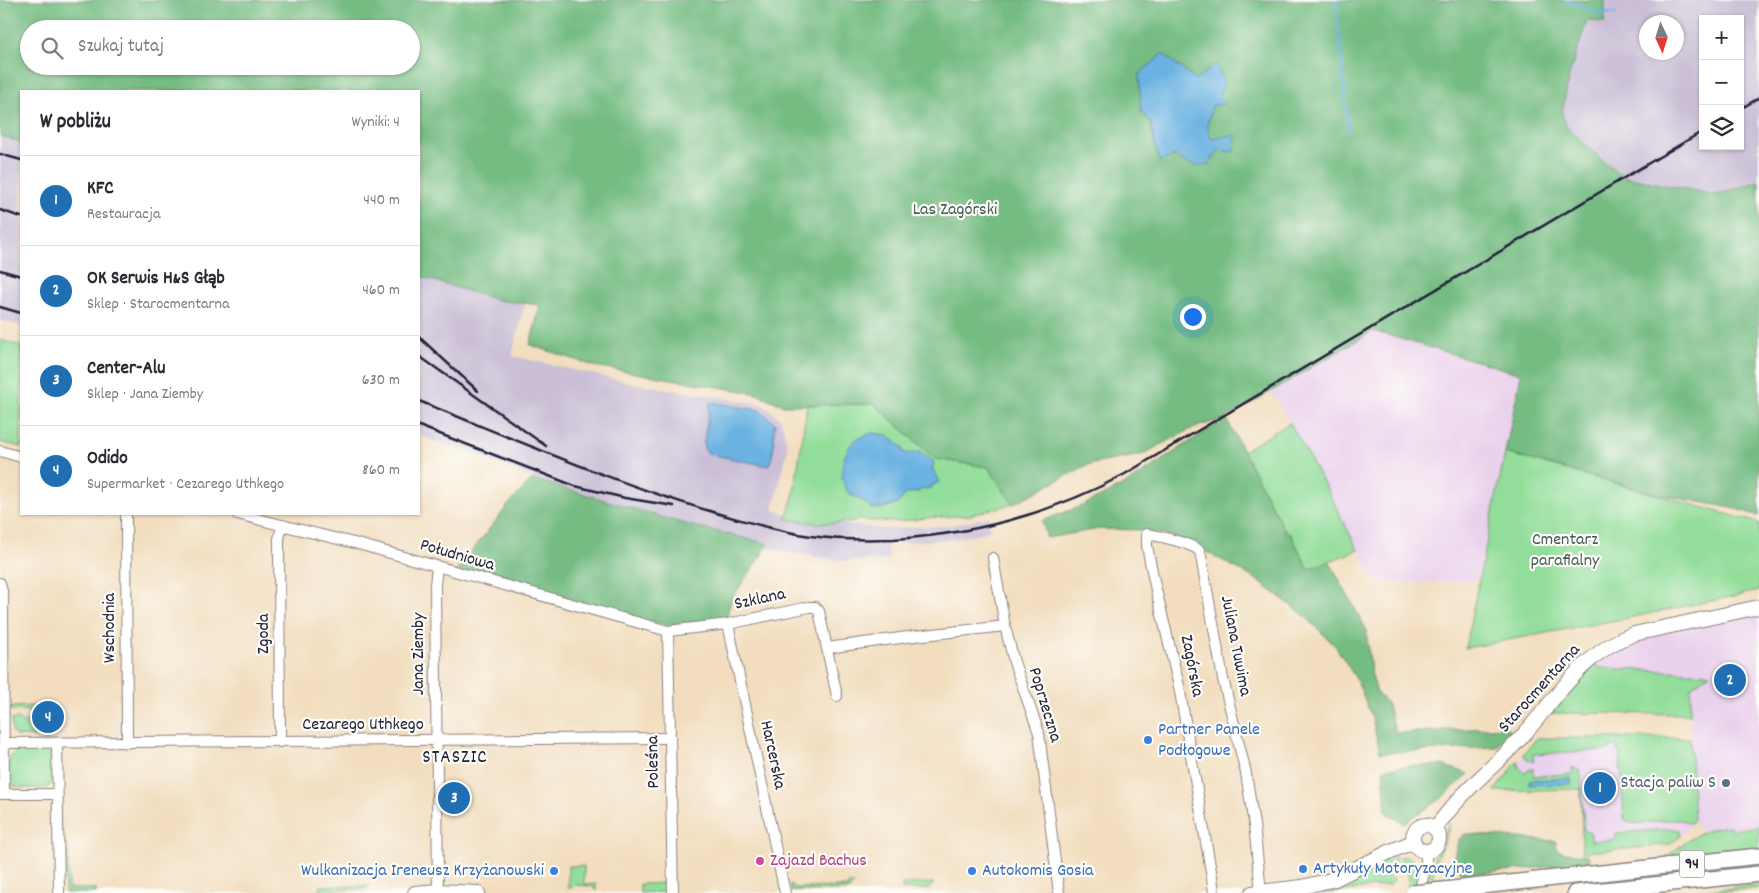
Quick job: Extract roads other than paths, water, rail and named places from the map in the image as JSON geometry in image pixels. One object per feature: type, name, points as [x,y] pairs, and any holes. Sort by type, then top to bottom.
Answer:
[{"type":"main road","name":"94","points":[[1413,893],[1759,856]]},
{"type":"main road","name":"94","points":[[1575,893],[1759,874]]},
{"type":"street","points":[[0,451],[20,457]]},
{"type":"street","name":"Wschodnia","points":[[126,515],[127,743]]},
{"type":"street","name":"Południowa","points":[[241,515],[668,631]]},
{"type":"street","name":"Zgoda","points":[[280,742],[280,539],[282,526]]},
{"type":"street","name":"Juliana Tuwima","points":[[1147,534],[1195,547],[1200,551],[1223,679],[1246,774],[1257,893]]},
{"type":"street","name":"Zagórska","points":[[1147,534],[1147,546],[1154,581],[1179,686],[1214,893]]},
{"type":"street","name":"Poprzeczna","points":[[993,558],[1005,626],[1016,672],[1039,734],[1059,893]]},
{"type":"street","name":"Jana Ziemby","points":[[437,567],[435,585],[438,891]]},
{"type":"street","points":[[0,583],[3,596],[4,743],[2,794],[58,794]]},
{"type":"street","name":"Szklana","points":[[668,631],[728,624],[815,607],[819,611],[837,696]]},
{"type":"street","name":"Starocmentarna","points":[[1435,828],[1464,794],[1521,738],[1585,664],[1608,646],[1621,638],[1634,634],[1759,607]]},
{"type":"street","name":"Harcerska","points":[[728,624],[784,893]]},
{"type":"street","points":[[828,648],[1005,626]]},
{"type":"street","name":"Poleśna","points":[[668,631],[673,893]]},
{"type":"street","name":"Cezarego Uthkego","points":[[4,743],[669,738]]},
{"type":"street","points":[[57,743],[59,893]]},
{"type":"street","points":[[1428,825],[1435,828],[1439,841],[1433,849],[1426,852],[1420,850],[1413,842],[1414,831],[1420,826],[1428,825]]},
{"type":"street","points":[[1257,893],[1309,886],[1335,879],[1390,851],[1413,842]]},
{"type":"street","points":[[1419,893],[1426,865],[1426,852]]},
{"type":"street","points":[[415,893],[438,891],[478,893]]},
{"type":"water","points":[[1163,54],[1196,80],[1216,64],[1224,85],[1219,94],[1224,104],[1212,106],[1207,126],[1211,139],[1236,135],[1233,152],[1219,150],[1209,164],[1203,165],[1191,164],[1175,155],[1160,162],[1151,123],[1141,111],[1139,74]]},
{"type":"water","points":[[710,402],[759,410],[775,423],[773,453],[769,466],[709,454],[704,448],[704,442]]},
{"type":"water","points":[[872,433],[886,435],[893,439],[906,453],[924,453],[933,461],[932,468],[939,482],[932,485],[931,489],[924,488],[918,492],[907,493],[897,504],[872,509],[850,494],[842,478],[845,456],[852,443]]},
{"type":"water","points":[[1571,778],[1571,784],[1529,785],[1529,780]]},
{"type":"waterway","points":[[1336,0],[1348,131]]},
{"type":"waterway","points":[[1566,0],[1595,12],[1615,14]]},
{"type":"railway","points":[[1744,107],[1759,98]]},
{"type":"railway","points":[[420,401],[570,462],[646,490],[723,515],[778,530],[821,537],[873,540],[925,536],[984,527],[1070,500],[1125,474],[1699,133]]},
{"type":"railway","points":[[0,154],[20,160]]},
{"type":"railway","points":[[0,210],[20,217]]},
{"type":"railway","points":[[0,270],[20,276]]},
{"type":"railway","points":[[0,307],[20,313]]},
{"type":"railway","points":[[420,338],[478,391]]},
{"type":"railway","points":[[420,357],[546,446]]},
{"type":"railway","points":[[420,426],[575,486],[625,498],[674,506]]},
{"type":"place","name":"OK Serwis H&S Głąb","points":[[1730,680]]},
{"type":"place","name":"Odido","points":[[48,717]]},
{"type":"place","name":"Partner Panele Podłogowe","points":[[1148,740]]},
{"type":"place","name":"Stacja paliw S","points":[[1726,783]]},
{"type":"place","name":"KFC","points":[[1600,788]]},
{"type":"place","name":"Center-Alu","points":[[454,798]]},
{"type":"place","name":"Zajazd Bachus","points":[[760,861]]},
{"type":"place","name":"Artykuły Motoryzacyjne","points":[[1303,869]]},
{"type":"place","name":"Wulkanizacja Ireneusz Krzyżanowski","points":[[554,871]]},
{"type":"place","name":"Autokomis Gosia","points":[[972,871]]},
{"type":"district","name":"STASZIC","points":[[455,758]]},
{"type":"park label","name":"Las Zagórski","points":[[955,210]]},
{"type":"park label","name":"Cmentarz parafialny","points":[[1565,550]]}]
